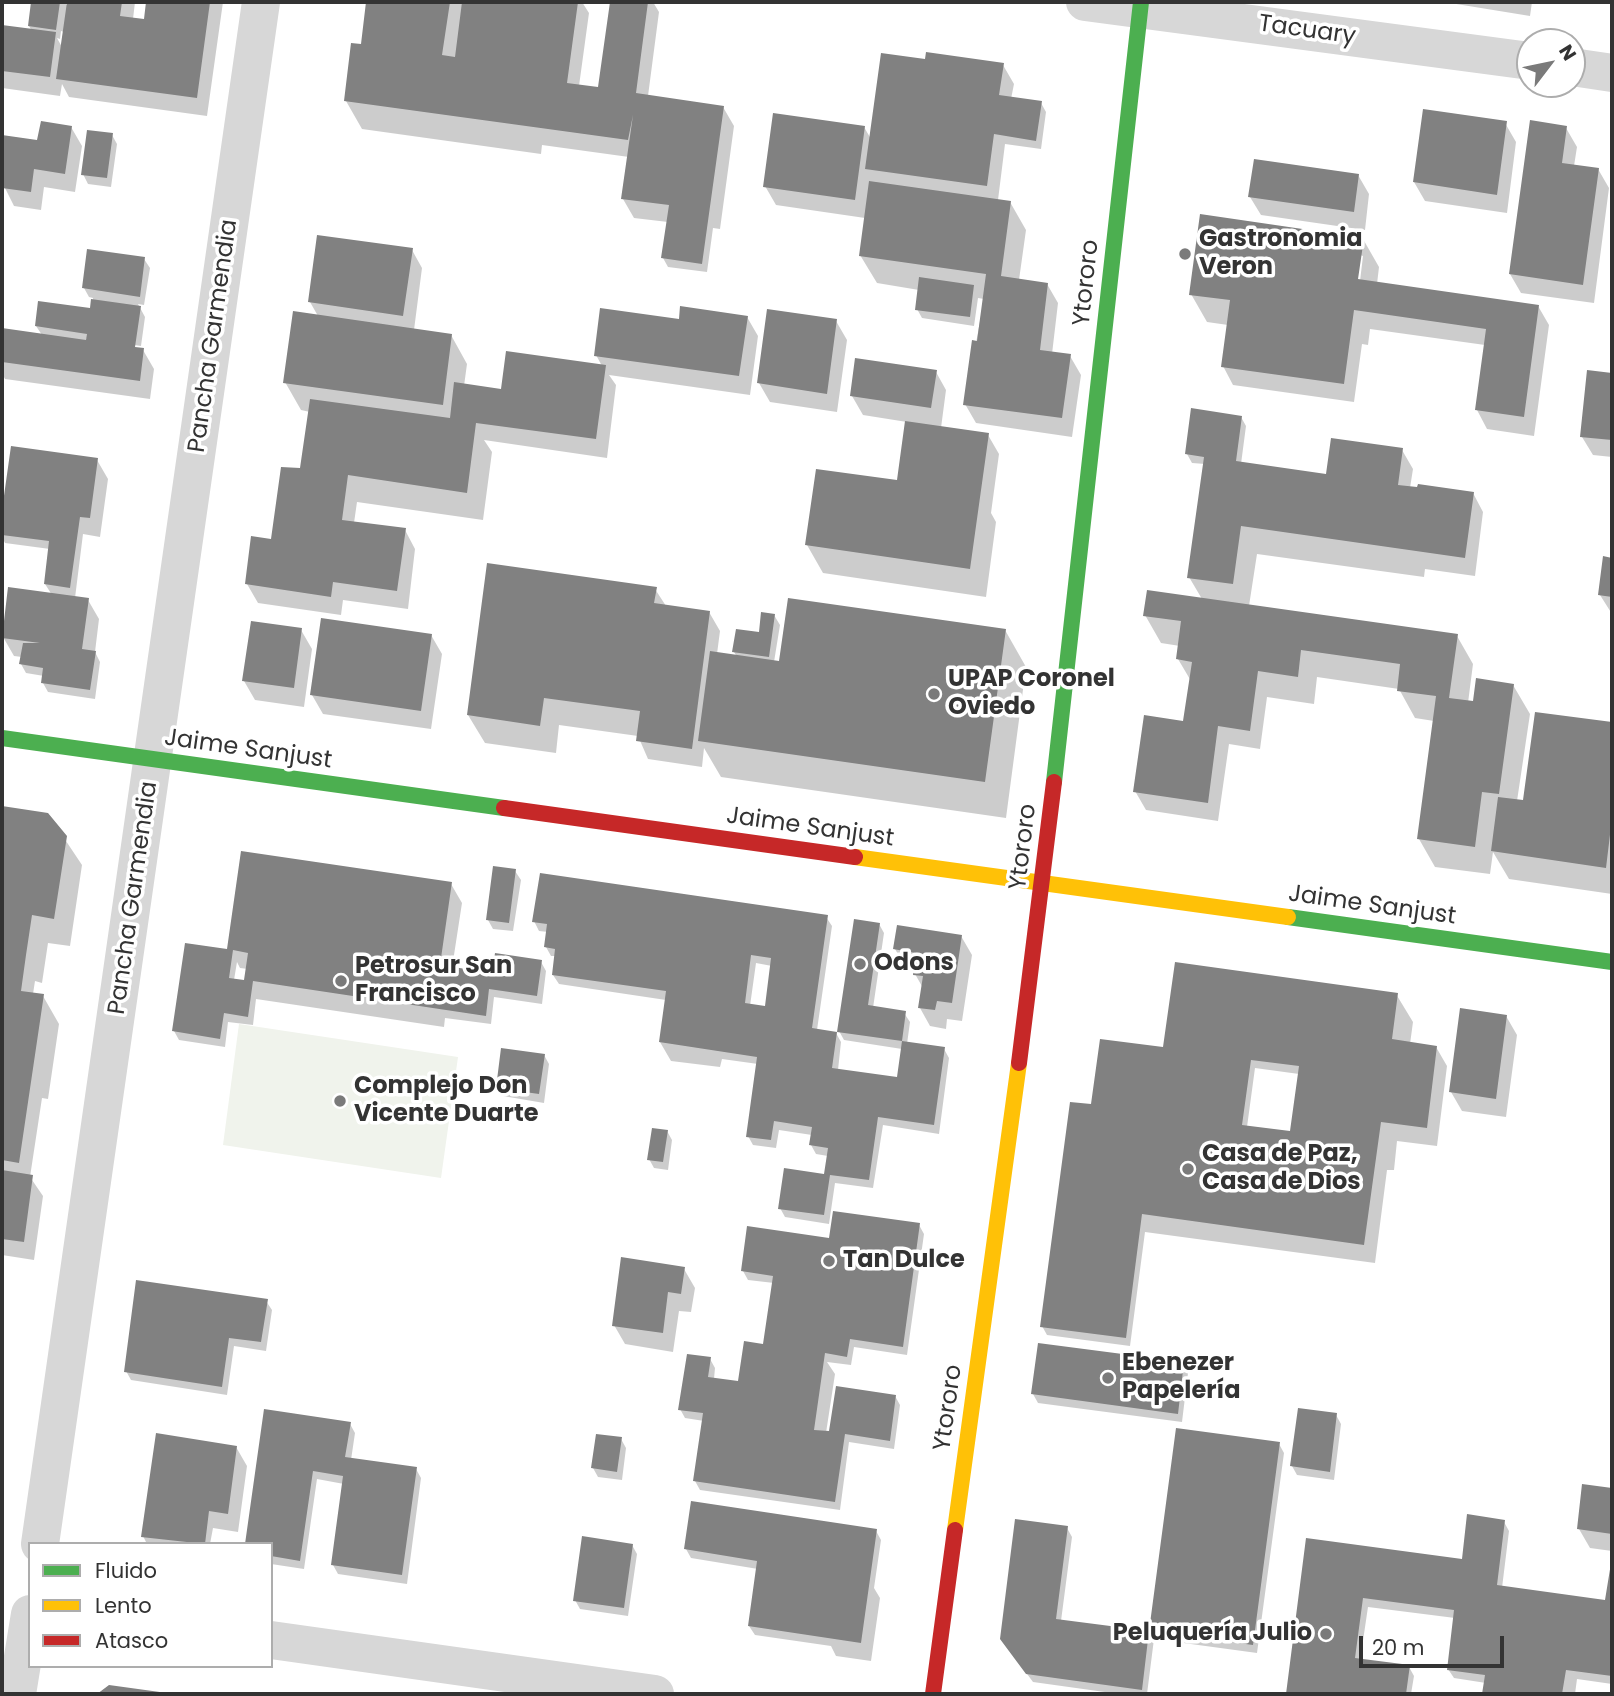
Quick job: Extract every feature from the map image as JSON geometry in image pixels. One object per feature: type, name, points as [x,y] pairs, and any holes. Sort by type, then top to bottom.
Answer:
[{"type":"street","name":"Pancha Garmendia","points":[[40,1542],[261,2]]},
{"type":"street","name":"Tacuary","points":[[1085,2],[1140,5],[1516,59]]},
{"type":"street","name":"Ytororo","points":[[933,1694],[1043,883],[1140,5]]},
{"type":"street","points":[[1586,69],[1612,73]]},
{"type":"street","name":"Jaime Sanjust","points":[[2,738],[1612,962]]},
{"type":"street","points":[[2,1601],[28,1605]]},
{"type":"street","points":[[17,1694],[28,1626]]},
{"type":"street","points":[[273,1640],[654,1694]]},
{"type":"shaded area","name":"Complejo Don Vicente Duarte","points":[[239,1024],[458,1057],[441,1178],[223,1145]]},
{"type":"building","points":[[31,2],[60,2],[56,30],[28,26]]},
{"type":"building","points":[[67,2],[122,2],[120,16],[144,19],[146,2],[210,2],[197,98],[56,79]]},
{"type":"building","points":[[366,2],[450,2],[442,55],[455,57],[462,2],[578,2],[567,83],[598,87],[610,2],[648,2],[636,93],[724,106],[702,264],[661,258],[669,205],[621,199],[633,115],[628,140],[344,101],[351,43],[361,44]]},
{"type":"building","points":[[2,25],[56,32],[50,77],[2,71]]},
{"type":"building","points":[[926,52],[1004,63],[999,95],[1042,101],[1036,141],[994,134],[987,186],[865,169],[881,53],[925,59]]},
{"type":"building","points":[[1423,109],[1507,121],[1497,195],[1413,182]]},
{"type":"building","points":[[773,113],[865,126],[855,200],[763,187]]},
{"type":"building","points":[[1530,120],[1567,126],[1562,163],[1599,168],[1583,285],[1509,274]]},
{"type":"building","points":[[41,121],[72,126],[65,174],[34,169],[31,192],[2,188],[2,135],[37,140]]},
{"type":"building","points":[[87,130],[113,133],[107,178],[81,175]]},
{"type":"building","points":[[1254,159],[1359,174],[1354,212],[1248,197]]},
{"type":"building","points":[[869,181],[1011,201],[1001,276],[1048,283],[1040,350],[1071,354],[1062,418],[963,405],[972,340],[977,341],[986,274],[859,256]]},
{"type":"building","points":[[1200,214],[1364,238],[1358,279],[1539,305],[1524,417],[1475,410],[1486,329],[1354,310],[1344,384],[1221,367],[1230,300],[1189,295]]},
{"type":"building","points":[[317,235],[413,248],[403,316],[308,302]]},
{"type":"building","points":[[87,249],[145,257],[140,297],[82,288]]},
{"type":"building","points":[[919,277],[974,285],[970,317],[915,310]]},
{"type":"building","points":[[91,299],[141,306],[135,347],[144,348],[140,381],[2,362],[2,328],[86,340],[87,334],[35,326],[38,301],[90,308]]},
{"type":"building","points":[[680,306],[748,316],[739,376],[594,356],[600,308],[679,319]]},
{"type":"building","points":[[767,309],[837,319],[827,394],[757,383]]},
{"type":"building","points":[[293,311],[452,334],[443,405],[283,383]]},
{"type":"building","points":[[506,351],[606,365],[596,439],[476,423],[467,493],[348,475],[342,520],[406,528],[397,591],[333,582],[331,597],[245,584],[251,536],[271,539],[281,467],[300,468],[310,399],[450,418],[454,382],[501,389]]},
{"type":"building","points":[[855,358],[937,370],[931,408],[850,396]]},
{"type":"building","points":[[1587,370],[1612,373],[1612,440],[1580,437]]},
{"type":"building","points":[[1191,408],[1242,416],[1236,461],[1326,474],[1331,438],[1403,448],[1398,485],[1417,487],[1418,484],[1474,492],[1465,558],[1241,526],[1233,584],[1187,578],[1204,457],[1185,454]]},
{"type":"building","points":[[905,421],[989,433],[970,569],[805,545],[816,469],[897,480]]},
{"type":"building","points":[[11,446],[98,458],[90,518],[80,517],[70,588],[44,584],[49,541],[2,535],[2,510]]},
{"type":"building","points":[[1603,556],[1612,558],[1612,597],[1598,595]]},
{"type":"building","points":[[487,563],[657,587],[654,603],[710,611],[692,749],[636,741],[640,711],[544,698],[540,726],[467,715]]},
{"type":"building","points":[[8,587],[89,598],[82,649],[96,651],[90,690],[41,683],[43,668],[19,664],[23,643],[40,643],[2,638]]},
{"type":"building","points":[[1147,590],[1458,634],[1449,698],[1473,701],[1476,678],[1514,684],[1499,794],[1482,792],[1475,847],[1417,839],[1436,696],[1397,691],[1400,664],[1301,650],[1298,677],[1258,671],[1250,731],[1218,726],[1208,803],[1133,792],[1144,715],[1183,721],[1192,662],[1176,659],[1181,621],[1143,616]]},
{"type":"building","points":[[788,598],[1006,629],[985,782],[698,741],[710,651],[779,661]]},
{"type":"building","points":[[761,612],[775,614],[769,657],[732,652],[736,629],[759,632]]},
{"type":"building","points":[[321,618],[432,634],[421,711],[310,695]]},
{"type":"building","points":[[251,621],[302,628],[294,688],[242,681]]},
{"type":"building","points":[[1535,712],[1612,722],[1612,818],[1606,868],[1491,851],[1498,797],[1523,800]]},
{"type":"building","points":[[2,806],[48,813],[67,836],[54,919],[32,915],[26,955],[21,991],[44,994],[19,1163],[2,1160]]},
{"type":"building","points":[[241,851],[452,882],[440,965],[492,973],[495,953],[542,960],[537,996],[489,989],[486,1016],[253,981],[248,1017],[224,1013],[220,1039],[172,1031],[185,943],[227,949]],"holes":[[[233,950],[248,953],[244,980],[229,978]]]},
{"type":"building","points":[[493,866],[516,869],[509,923],[486,920]]},
{"type":"building","points":[[540,873],[828,915],[812,1028],[837,1032],[832,1068],[897,1077],[902,1041],[945,1047],[934,1125],[878,1117],[869,1180],[830,1175],[824,1215],[778,1209],[784,1168],[824,1174],[828,1148],[809,1145],[812,1127],[774,1121],[771,1140],[746,1137],[757,1057],[659,1042],[666,991],[552,975],[555,949],[544,947],[547,924],[532,922]],"holes":[[[751,955],[771,958],[765,1006],[745,1003]]]},
{"type":"building","name":"Odons","points":[[854,919],[880,923],[868,1005],[906,1011],[902,1041],[837,1032]]},
{"type":"building","points":[[897,925],[962,935],[952,1003],[937,1001],[935,1010],[918,1008],[923,976],[913,975],[916,953],[893,949]]},
{"type":"building","points":[[1175,962],[1398,993],[1392,1039],[1437,1046],[1427,1128],[1381,1122],[1364,1245],[1142,1214],[1126,1338],[1040,1327],[1070,1102],[1091,1104],[1100,1039],[1163,1047]],"holes":[[[1251,1060],[1299,1066],[1290,1131],[1242,1125]]]},
{"type":"building","points":[[1460,1008],[1507,1015],[1496,1099],[1449,1092]]},
{"type":"building","points":[[501,1048],[545,1054],[539,1094],[496,1088]]},
{"type":"building","points":[[652,1128],[668,1130],[663,1162],[647,1160]]},
{"type":"building","points":[[2,1170],[33,1175],[24,1242],[2,1239]]},
{"type":"building","points":[[833,1211],[920,1223],[903,1347],[850,1339],[847,1357],[825,1353],[814,1430],[829,1431],[836,1386],[896,1395],[890,1441],[845,1434],[835,1502],[693,1481],[703,1413],[678,1410],[687,1354],[711,1357],[708,1377],[738,1381],[744,1341],[763,1344],[773,1276],[741,1271],[747,1226],[829,1238]]},
{"type":"building","points":[[621,1257],[685,1267],[681,1294],[668,1292],[663,1333],[612,1326]]},
{"type":"building","points":[[136,1280],[268,1299],[261,1342],[229,1338],[222,1387],[124,1372]]},
{"type":"building","name":"Ebenezer Papelería","points":[[1038,1343],[1184,1362],[1178,1414],[1031,1394]]},
{"type":"building","points":[[1298,1408],[1337,1413],[1330,1472],[1290,1466]]},
{"type":"building","points":[[264,1409],[351,1422],[345,1457],[417,1467],[402,1575],[331,1565],[343,1476],[313,1471],[300,1561],[273,1556],[273,1542],[245,1542]]},
{"type":"building","points":[[1176,1428],[1280,1442],[1253,1645],[1149,1631]]},
{"type":"building","points":[[156,1433],[237,1446],[228,1514],[209,1511],[205,1542],[141,1537]]},
{"type":"building","points":[[596,1434],[622,1437],[617,1472],[591,1468]]},
{"type":"building","points":[[1582,1484],[1612,1488],[1612,1534],[1577,1529]]},
{"type":"building","points":[[691,1501],[877,1529],[861,1643],[748,1626],[757,1561],[684,1549]]},
{"type":"building","points":[[1467,1514],[1505,1520],[1497,1585],[1605,1600],[1612,1557],[1612,1676],[1566,1670],[1562,1694],[1482,1694],[1485,1675],[1447,1670],[1454,1610],[1363,1598],[1355,1658],[1410,1665],[1406,1694],[1286,1694],[1306,1538],[1462,1559]]},
{"type":"building","points":[[1015,1519],[1068,1526],[1056,1619],[1149,1631],[1142,1690],[1026,1674],[1000,1639]]},
{"type":"building","points":[[582,1536],[633,1544],[624,1608],[573,1601]]},
{"type":"building","points":[[109,1685],[167,1693],[167,1694],[97,1694]]},
{"type":"traffic: fast","points":[[1054,782],[1141,2]]},
{"type":"traffic: fast","points":[[2,738],[504,808]]},
{"type":"traffic: fast","points":[[1288,917],[1612,962]]},
{"type":"traffic: slow","points":[[855,857],[1288,917]]},
{"type":"traffic: slow","points":[[955,1530],[1019,1063]]},
{"type":"traffic: jam","points":[[1019,1063],[1054,782]]},
{"type":"traffic: jam","points":[[504,808],[855,857]]},
{"type":"traffic: jam","points":[[933,1694],[955,1530]]},
{"type":"place","name":"Gastronomia Veron","points":[[1185,254]]},
{"type":"place","name":"UPAP Coronel Oviedo","points":[[934,694]]},
{"type":"place","name":"Odons","points":[[860,964]]},
{"type":"place","name":"Petrosur San Francisco","points":[[341,981]]},
{"type":"place","name":"Complejo Don Vicente Duarte","points":[[340,1101]]},
{"type":"place","name":"Casa de Paz, Casa de Dios","points":[[1188,1169]]},
{"type":"place","name":"Tan Dulce","points":[[829,1261]]},
{"type":"place","name":"Ebenezer Papelería","points":[[1108,1378]]},
{"type":"place","name":"Peluquería Julio","points":[[1326,1634]]}]
